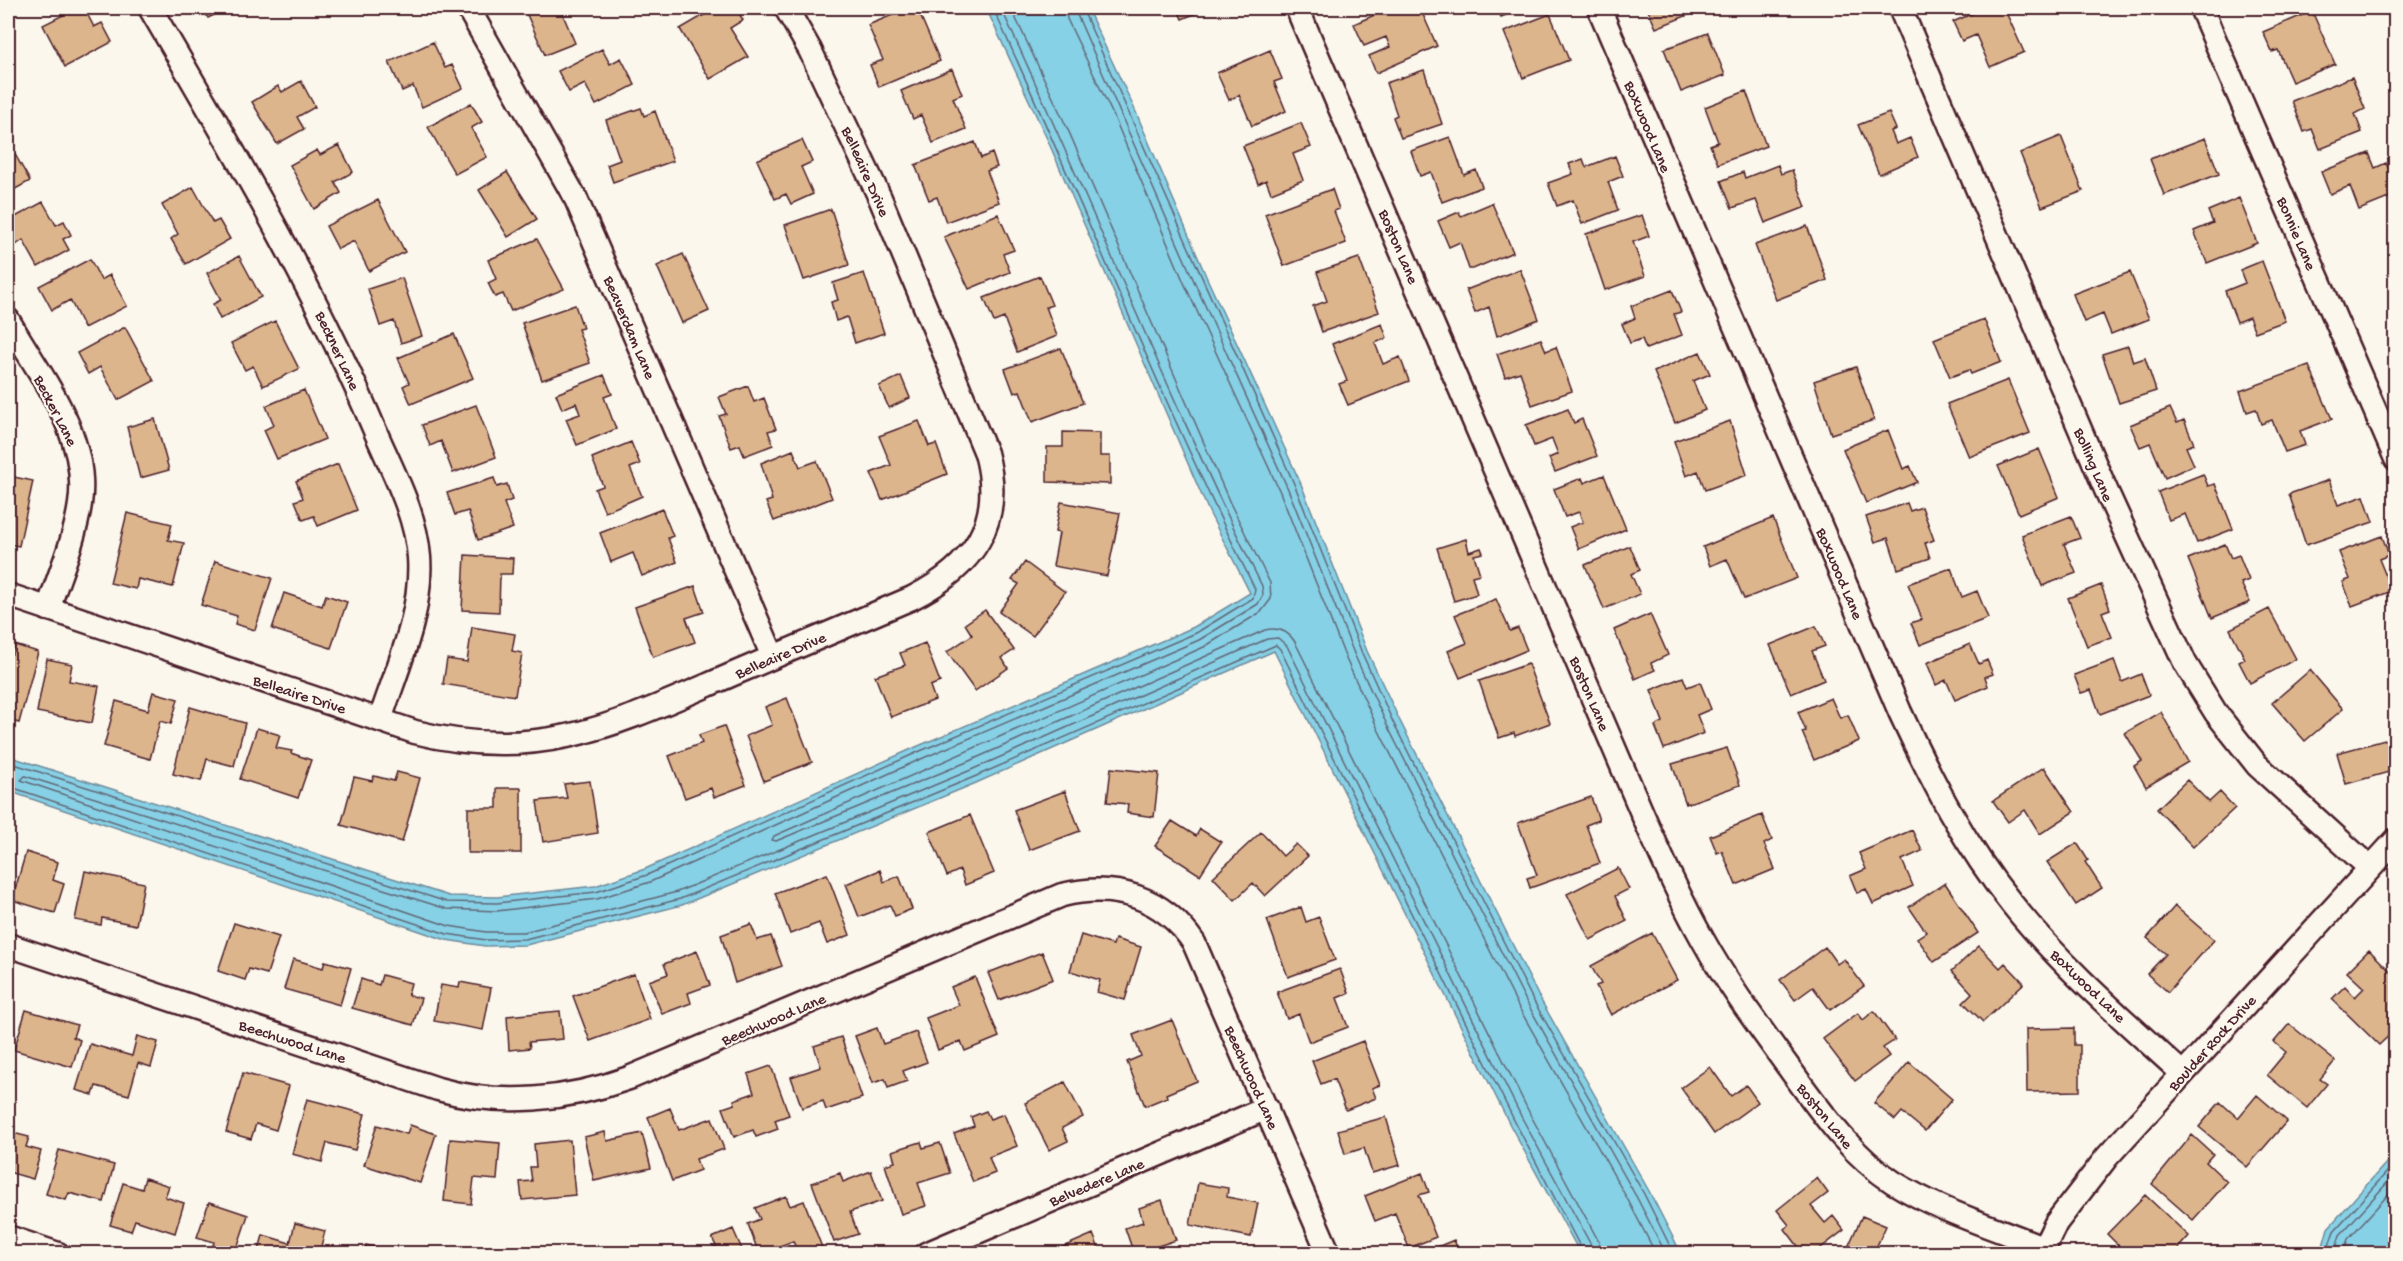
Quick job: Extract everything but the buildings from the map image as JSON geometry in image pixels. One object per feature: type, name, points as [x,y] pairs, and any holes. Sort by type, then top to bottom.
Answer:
[{"type":"street","name":"Beckner Lane","points":[[150,8],[295,259],[361,397],[413,525],[419,555],[418,590],[409,631],[380,720]]},
{"type":"street","name":"Beaverdam Lane","points":[[468,8],[576,199],[773,657]]},
{"type":"street","name":"Belleaire Drive","points":[[8,595],[430,736],[464,742],[517,744],[554,741],[613,725],[912,598],[945,580],[966,560],[983,534],[988,520],[992,493],[990,468],[975,424],[880,198],[816,60],[786,8]]},
{"type":"street","name":"Boston Lane","points":[[1297,8],[1642,813],[1688,911],[1717,964],[1746,1009],[1826,1119],[1866,1162],[1894,1182],[1929,1201],[2043,1251]]},
{"type":"street","name":"Boxwood Lane","points":[[1599,8],[1896,701],[1951,814],[1988,873],[2036,932],[2087,986],[2182,1073]]},
{"type":"street","name":"Bolling Lane","points":[[1900,8],[2128,541],[2185,663],[2216,713],[2257,765],[2370,868]]},
{"type":"street","name":"Bonnie Lane","points":[[2201,8],[2396,459]]},
{"type":"street","name":"Becker Lane","points":[[8,320],[63,416],[80,458],[80,506],[48,609]]},
{"type":"street","name":"Boulder Rock Drive","points":[[2043,1251],[2081,1188],[2182,1073],[2396,840]]},
{"type":"street","name":"Beechwood Lane","points":[[8,945],[447,1092],[478,1097],[527,1099],[567,1095],[619,1082],[1027,909],[1076,892],[1113,890],[1154,904],[1185,930],[1202,957],[1329,1254]]},
{"type":"street","name":"Belvedere Lane","points":[[926,1254],[1267,1108]]},
{"type":"street","points":[[8,1237],[58,1254]]},
{"type":"water","points":[[986,8],[1087,8],[1135,110],[1206,276],[1301,484],[1367,651],[1399,719],[1538,995],[1649,1191],[1681,1253],[1580,1253],[1510,1125],[1274,651],[976,783],[682,905],[526,945],[485,946],[446,940],[8,791],[8,756],[449,896],[497,897],[595,886],[645,869],[916,747],[1194,627],[1250,593],[1209,512],[1048,141]]},
{"type":"water","points":[[2395,1153],[2395,1253],[2321,1253],[2328,1228]]}]
